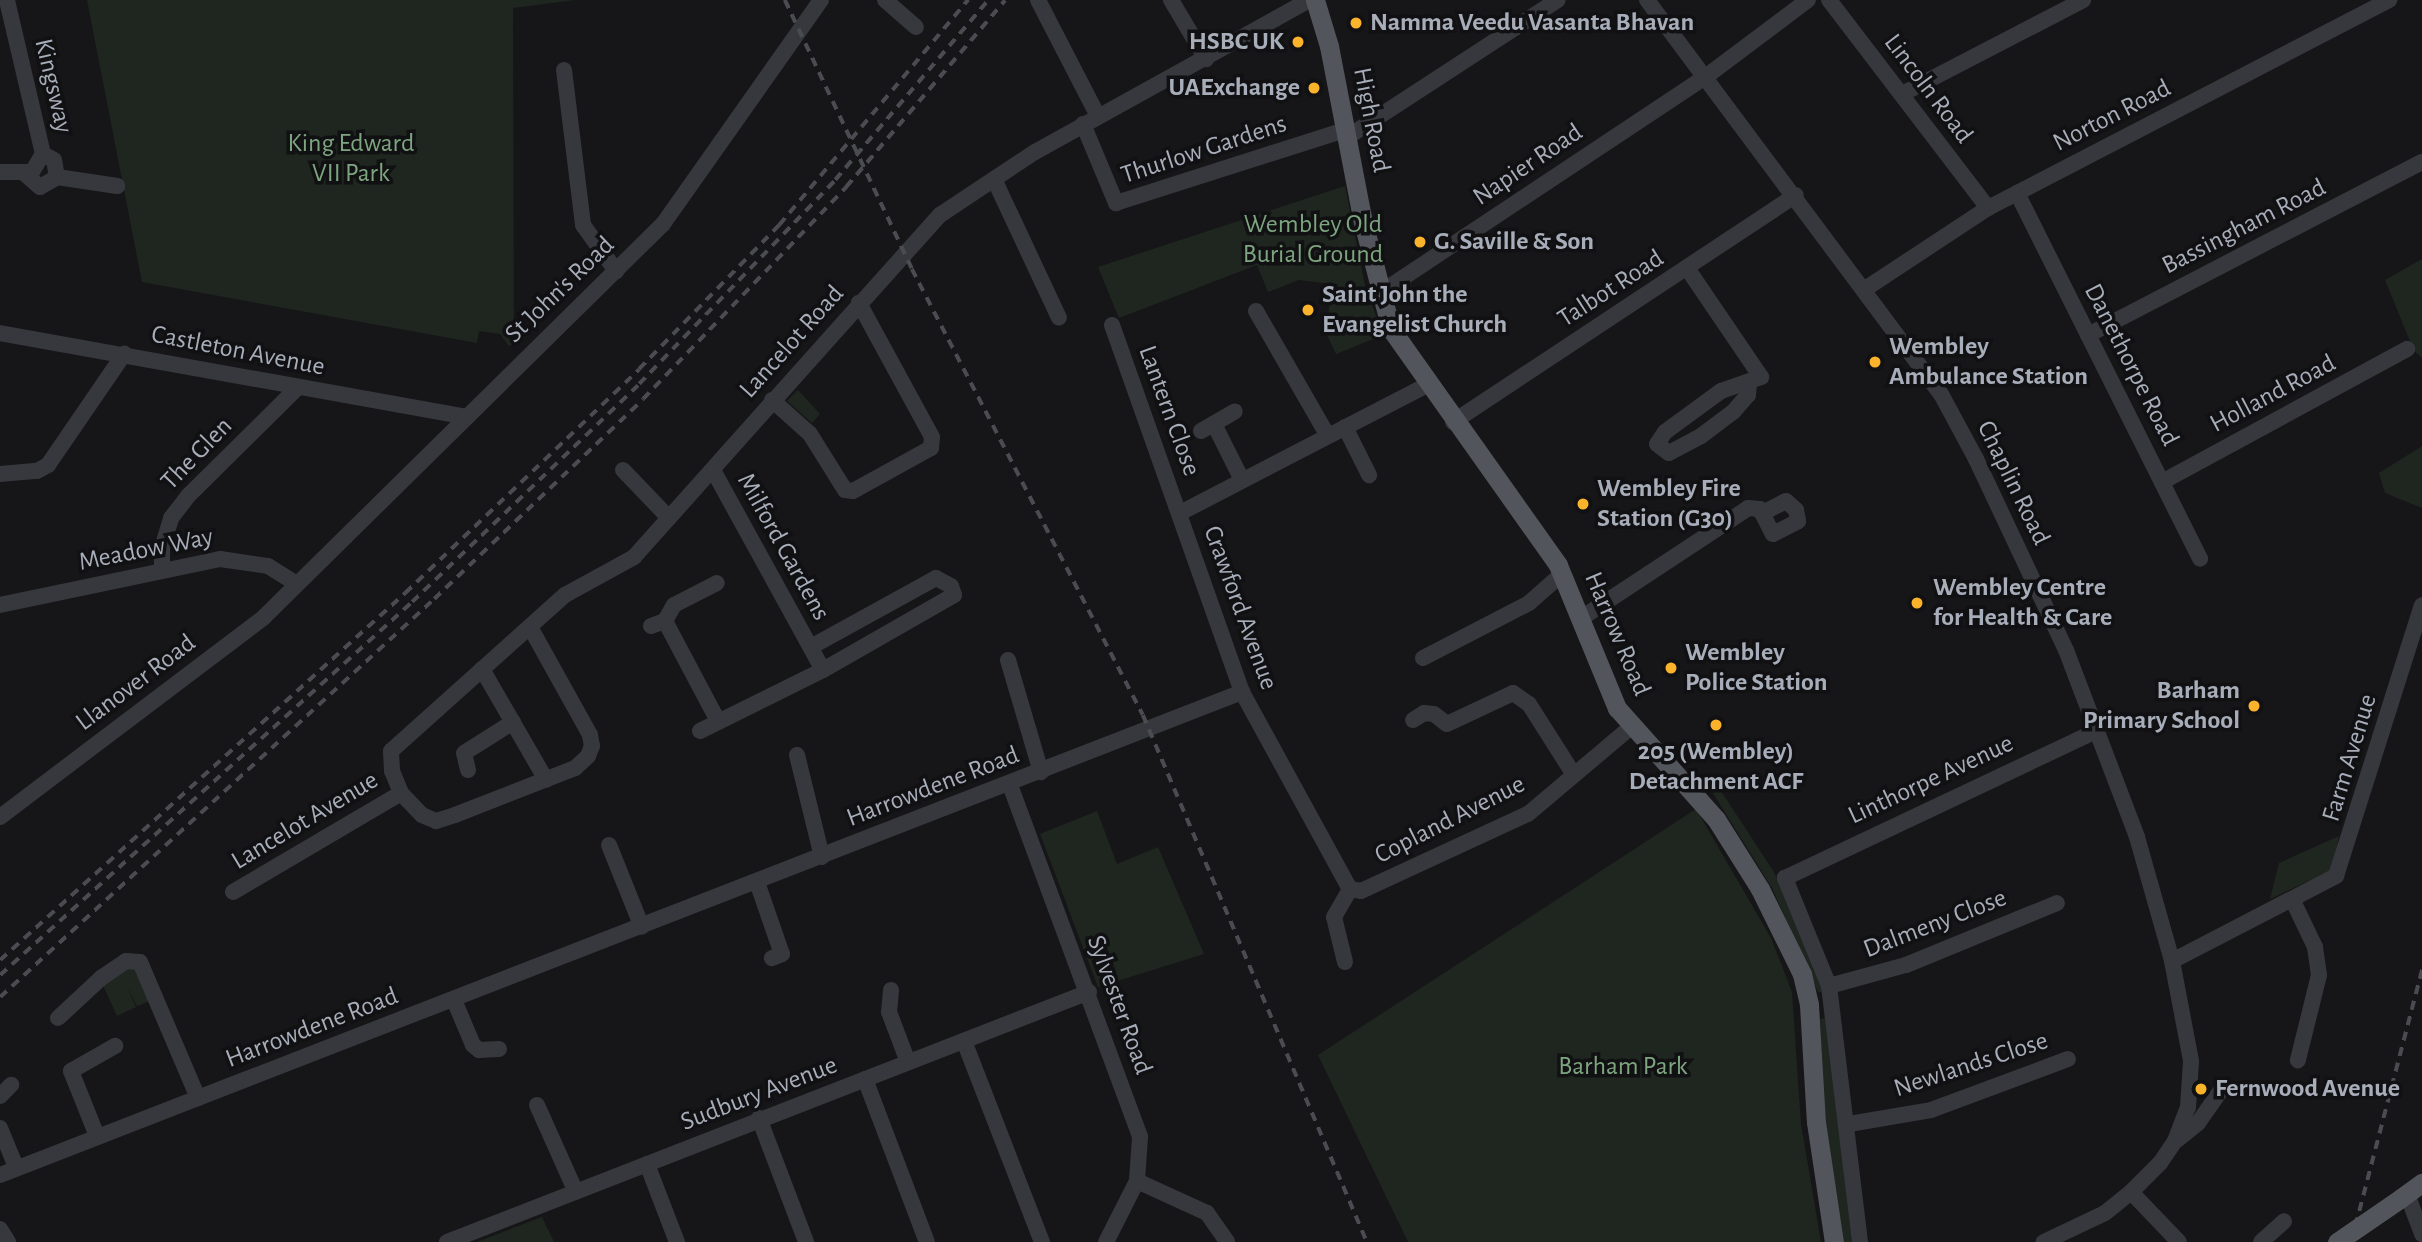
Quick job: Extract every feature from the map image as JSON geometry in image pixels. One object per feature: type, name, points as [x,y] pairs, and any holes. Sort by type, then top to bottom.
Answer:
[{"type":"main road","name":"High Road","points":[[1315,0],[1348,132],[1380,293]]},
{"type":"main road","name":"Harrow Road","points":[[1380,293],[1391,329],[1427,385],[1563,573],[1583,617],[1608,690],[1631,727],[1716,819],[1760,889],[1802,974],[1809,1005],[1816,1122],[1834,1242]]},
{"type":"main road","points":[[2337,1242],[2410,1192]]},
{"type":"street","name":"Kingsway","points":[[7,0],[43,154],[41,164],[25,174]]},
{"type":"street","name":"St John's Road","points":[[297,584],[663,224],[821,0]]},
{"type":"street","points":[[885,0],[916,27]]},
{"type":"street","points":[[1038,0],[1098,116]]},
{"type":"street","points":[[1171,0],[1206,60]]},
{"type":"street","name":"Lancelot Road","points":[[401,793],[392,771],[391,751],[565,595],[634,557],[940,215],[1083,124],[1206,60],[1309,0]]},
{"type":"street","points":[[1348,132],[1558,0]]},
{"type":"street","name":"Chaplin Road","points":[[1647,0],[1796,195],[1941,394],[1976,459],[2098,730],[2137,837],[2172,961],[2192,1078],[2175,1141]]},
{"type":"street","name":"Napier Road","points":[[1380,293],[1704,78],[1808,0]]},
{"type":"street","name":"Lincoln Road","points":[[1829,0],[1988,208]]},
{"type":"street","points":[[1902,94],[2083,0]]},
{"type":"street","name":"Norton Road","points":[[1865,289],[1988,208],[2389,0]]},
{"type":"street","points":[[564,70],[583,225],[616,271]]},
{"type":"street","name":"Thurlow Gardens","points":[[1083,124],[1116,203],[1348,132]]},
{"type":"street","points":[[43,154],[54,160],[57,177]]},
{"type":"street","name":"Bassingham Road","points":[[2088,335],[2422,162]]},
{"type":"street","points":[[0,172],[25,174],[40,187],[57,177],[117,186]]},
{"type":"street","points":[[994,179],[1059,318]]},
{"type":"street","name":"Danethorpe Road","points":[[2017,193],[2200,559]]},
{"type":"street","name":"Talbot Road","points":[[1453,422],[1796,195]]},
{"type":"street","points":[[1687,268],[1755,381]]},
{"type":"street","points":[[772,400],[810,434],[845,491],[853,491],[931,448],[932,437],[859,303]]},
{"type":"street","points":[[1256,311],[1328,436]]},
{"type":"street","name":"Lantern Close","points":[[1112,325],[1180,513]]},
{"type":"street","name":"Castleton Avenue","points":[[0,333],[466,417]]},
{"type":"street","name":"Holland Road","points":[[2162,482],[2407,349]]},
{"type":"street","points":[[0,474],[37,471],[48,465],[124,354]]},
{"type":"street","points":[[1740,381],[1755,381],[1748,395],[1733,412],[1701,436],[1669,453],[1657,444],[1665,432],[1721,391],[1740,381]]},
{"type":"street","name":"Crawford Avenue","points":[[1350,888],[1242,692],[1180,513],[1427,385]]},
{"type":"street","name":"The Glen","points":[[162,570],[162,548],[171,518],[188,496],[298,387]]},
{"type":"street","points":[[1235,411],[1208,428],[1242,480]]},
{"type":"street","points":[[1345,427],[1369,475]]},
{"type":"street","points":[[623,470],[669,518]]},
{"type":"street","name":"Milford Gardens","points":[[713,470],[824,670]]},
{"type":"street","points":[[1583,617],[1748,508],[1762,513]]},
{"type":"street","name":"Meadow Way","points":[[0,605],[219,559],[246,560],[268,566],[297,584]]},
{"type":"street","points":[[1423,658],[1529,603],[1563,573]]},
{"type":"street","name":"Milford Gardens","points":[[700,731],[824,670],[954,595],[951,586],[936,578],[811,648]]},
{"type":"street","points":[[717,583],[674,605],[658,623],[718,721]]},
{"type":"street","name":"Llanover Road","points":[[0,817],[264,617],[297,584]]},
{"type":"street","name":"Farm Avenue","points":[[2172,961],[2293,901],[2336,876],[2342,867],[2422,606]]},
{"type":"street","points":[[401,793],[422,815],[436,821],[575,768],[592,747],[590,735],[530,627]]},
{"type":"street","points":[[1008,660],[1041,772]]},
{"type":"street","points":[[482,669],[546,780]]},
{"type":"street","name":"Harrowdene Road","points":[[0,1174],[1010,785],[1242,692]]},
{"type":"street","points":[[1413,720],[1424,713],[1447,724],[1513,693],[1529,704],[1574,775]]},
{"type":"street","points":[[468,770],[464,753],[513,722]]},
{"type":"street","name":"Copland Avenue","points":[[1350,888],[1361,891],[1528,814],[1631,727]]},
{"type":"street","name":"Linthorpe Avenue","points":[[1829,986],[1785,878],[2098,730]]},
{"type":"street","points":[[797,755],[822,857]]},
{"type":"street","name":"Sylvester Road","points":[[1010,785],[1089,992],[1140,1137],[1137,1181],[1106,1242]]},
{"type":"street","name":"Lancelot Avenue","points":[[233,892],[401,793]]},
{"type":"street","points":[[608,845],[642,927]]},
{"type":"street","points":[[757,883],[782,954]]},
{"type":"street","points":[[1345,962],[1334,917],[1350,888]]},
{"type":"street","points":[[2293,901],[2315,947],[2319,975],[2298,1060]]},
{"type":"street","name":"Dalmeny Close","points":[[1829,986],[1906,965],[2057,903]]},
{"type":"street","points":[[58,1018],[101,978],[126,961],[140,962],[198,1098]]},
{"type":"street","points":[[1829,986],[1849,1124],[1860,1242]]},
{"type":"street","points":[[891,990],[889,1012],[908,1062]]},
{"type":"street","name":"Sudbury Avenue","points":[[447,1242],[1089,992]]},
{"type":"street","points":[[454,1000],[473,1045],[479,1050],[499,1049]]},
{"type":"street","points":[[964,1041],[1042,1242]]},
{"type":"street","points":[[97,1136],[71,1071],[115,1046]]},
{"type":"street","name":"Newlands Close","points":[[1849,1124],[1931,1110],[2068,1059]]},
{"type":"street","points":[[865,1079],[927,1242]]},
{"type":"street","name":"Chaplin Road","points":[[2044,1242],[2082,1226],[2131,1192],[2175,1141],[2198,1123],[2220,1091]]},
{"type":"street","points":[[537,1105],[576,1192]]},
{"type":"street","points":[[760,1118],[806,1242]]},
{"type":"street","points":[[0,1128],[16,1167]]},
{"type":"street","points":[[646,1164],[677,1242]]},
{"type":"street","points":[[1137,1181],[1207,1213],[1227,1242]]},
{"type":"street","points":[[2131,1192],[2179,1242]]},
{"type":"street","points":[[2410,1192],[2422,1234]]},
{"type":"street","points":[[2261,1242],[2284,1221]]},
{"type":"street","points":[[0,1229],[8,1242]]},
{"type":"green space","name":"King Edward VII Park","points":[[87,0],[576,0],[513,8],[514,343],[509,346],[500,334],[479,331],[477,343],[142,282]]},
{"type":"green space","name":"Wembley Old Burial Ground","points":[[1345,186],[1365,286],[1383,335],[1336,354],[1326,333],[1332,284],[1299,280],[1268,292],[1257,265],[1119,318],[1098,267]]},
{"type":"green space","points":[[2422,259],[2422,358],[2414,351],[2385,280]]},
{"type":"green space","points":[[798,390],[820,414],[812,423],[787,401]]},
{"type":"green space","points":[[2422,446],[2422,508],[2385,493],[2379,473]]},
{"type":"green space","points":[[1717,785],[1774,872],[1824,992],[1818,992],[1772,888],[1711,790]]},
{"type":"green space","name":"Barham Park","points":[[1696,809],[1771,938],[1792,992],[1801,1124],[1821,1242],[1408,1242],[1318,1055]]},
{"type":"green space","points":[[1097,811],[1117,864],[1158,847],[1204,954],[1098,987],[1040,834]]},
{"type":"green space","points":[[2339,836],[2332,870],[2270,899],[2279,863]]},
{"type":"green space","points":[[132,964],[153,1000],[137,1006],[127,987],[136,1007],[117,1016],[101,981]]},
{"type":"green space","points":[[1826,1018],[1852,1242],[1842,1242],[1824,1108],[1820,1019]]},
{"type":"green space","points":[[542,1217],[554,1242],[477,1242]]},
{"type":"railway","points":[[785,0],[912,269],[1143,715],[1367,1242]]},
{"type":"railway","points":[[0,960],[405,593],[639,369],[779,225],[968,0]]},
{"type":"railway","points":[[0,975],[412,602],[639,384],[835,180],[988,0]]},
{"type":"railway","points":[[0,997],[434,599],[643,399],[846,187],[1005,0]]},
{"type":"railway","points":[[2351,1242],[2422,969]]},
{"type":"place","name":"Namma Veedu Vasanta Bhavan","points":[[1356,23]]},
{"type":"place","name":"HSBC UK","points":[[1298,42]]},
{"type":"place","name":"UAExchange","points":[[1314,88]]},
{"type":"place","name":"G. Saville & Son","points":[[1420,242]]},
{"type":"place","name":"Saint John the Evangelist Church","points":[[1308,310]]},
{"type":"place","name":"Wembley Ambulance Station","points":[[1875,362]]},
{"type":"place","name":"Wembley Fire Station (G30)","points":[[1583,504]]},
{"type":"place","name":"Wembley Centre for Health & Care","points":[[1917,603]]},
{"type":"place","name":"Wembley Police Station","points":[[1671,668]]},
{"type":"place","name":"Barham Primary School","points":[[2254,706]]},
{"type":"place","name":"205 (Wembley) Detachment ACF","points":[[1716,725]]},
{"type":"place","name":"Fernwood Avenue","points":[[2201,1089]]}]
